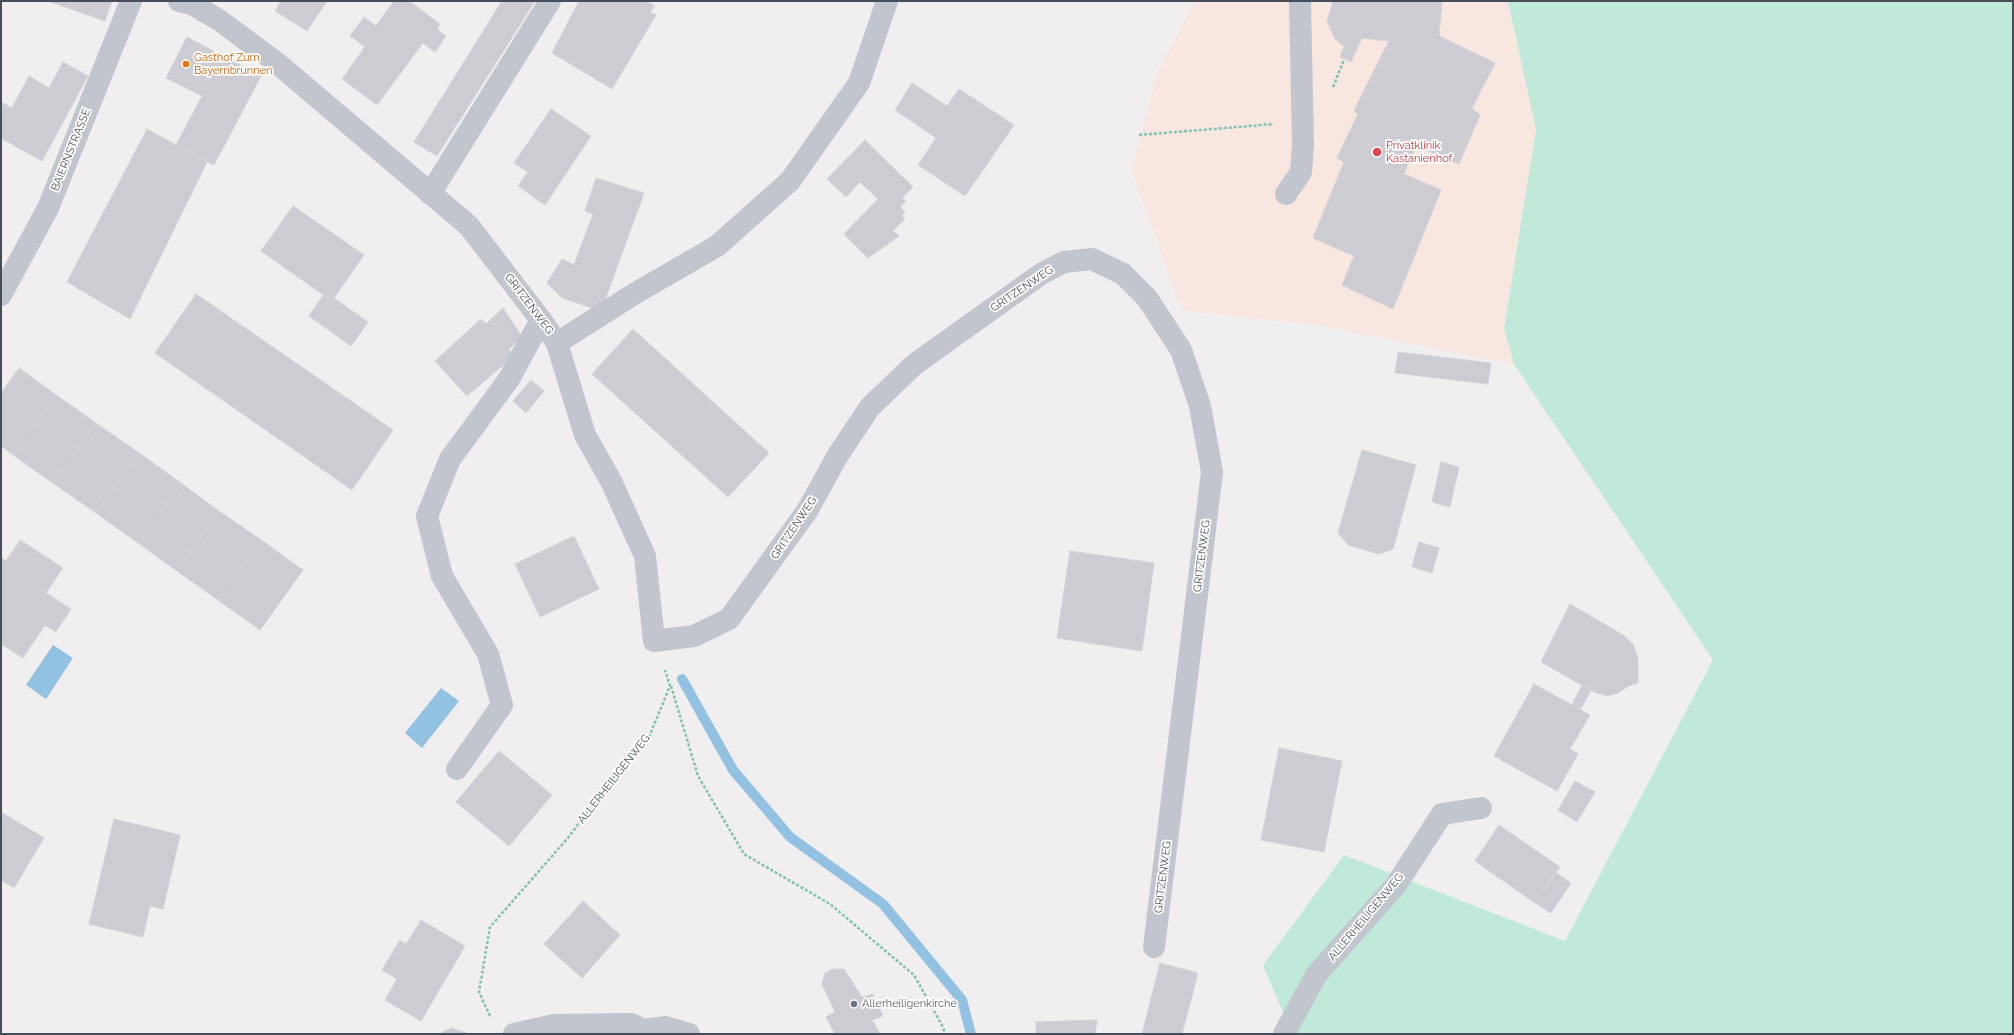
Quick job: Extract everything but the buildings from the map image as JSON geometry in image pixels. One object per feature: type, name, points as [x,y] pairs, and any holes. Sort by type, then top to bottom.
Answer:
[{"type":"street","name":"BAIERNSTRASSE","points":[[1,295],[48,208],[131,1]]},
{"type":"street","name":"GRITZENWEG","points":[[179,1],[192,4],[219,20],[276,63],[469,226],[557,343],[634,294],[717,246],[790,181],[859,83],[887,1]]},
{"type":"street","points":[[430,194],[550,1]]},
{"type":"street","points":[[1286,194],[1301,172],[1302,121],[1300,1]]},
{"type":"street","name":"GRITZENWEG","points":[[654,641],[694,636],[729,619],[807,512],[838,455],[870,407],[915,364],[1041,274],[1064,262],[1092,259],[1124,274],[1147,298],[1181,350],[1200,406],[1212,472],[1154,947]]},
{"type":"street","points":[[457,769],[502,705],[488,654],[442,576],[427,516],[450,459],[509,379],[541,320]]},
{"type":"street","points":[[557,343],[585,434],[611,481],[645,556],[654,641]]},
{"type":"street","name":"ALLERHEILIGENWEG","points":[[1284,1034],[1316,975],[1396,885],[1442,814],[1481,808]]},
{"type":"street","points":[[514,1034],[554,1025],[631,1024],[648,1032],[666,1027],[689,1034]]},
{"type":"path","points":[[1330,93],[1344,60]]},
{"type":"path","points":[[1139,136],[1302,121]]},
{"type":"path","points":[[654,641],[670,686],[698,776],[744,854],[830,904],[914,975],[944,1029],[943,1034]]},
{"type":"path","name":"ALLERHEILIGENWEG","points":[[492,1020],[479,992],[490,926],[567,839],[632,752],[649,737],[670,686]]},
{"type":"shaded area","points":[[1195,1],[1508,1],[1536,130],[1504,329],[1514,364],[1316,325],[1181,310],[1132,170],[1157,74]]},
{"type":"green space","points":[[1508,1],[2013,1],[2013,1034],[1292,1034],[1263,965],[1344,855],[1565,941],[1713,660],[1514,364],[1504,329],[1536,130]]},
{"type":"water","points":[[53,645],[73,658],[46,699],[26,685]]},
{"type":"water","points":[[441,688],[459,701],[422,748],[405,733]]},
{"type":"waterway","points":[[682,679],[733,770],[790,837],[883,904],[962,1000],[971,1034]]},
{"type":"place","name":"Gasthof Zum Bayernbrunnen","points":[[186,64]]},
{"type":"place","name":"Privatklinik Kastanienhof","points":[[1377,152]]},
{"type":"place","name":"Allerheiligenkirche","points":[[854,1004]]}]
